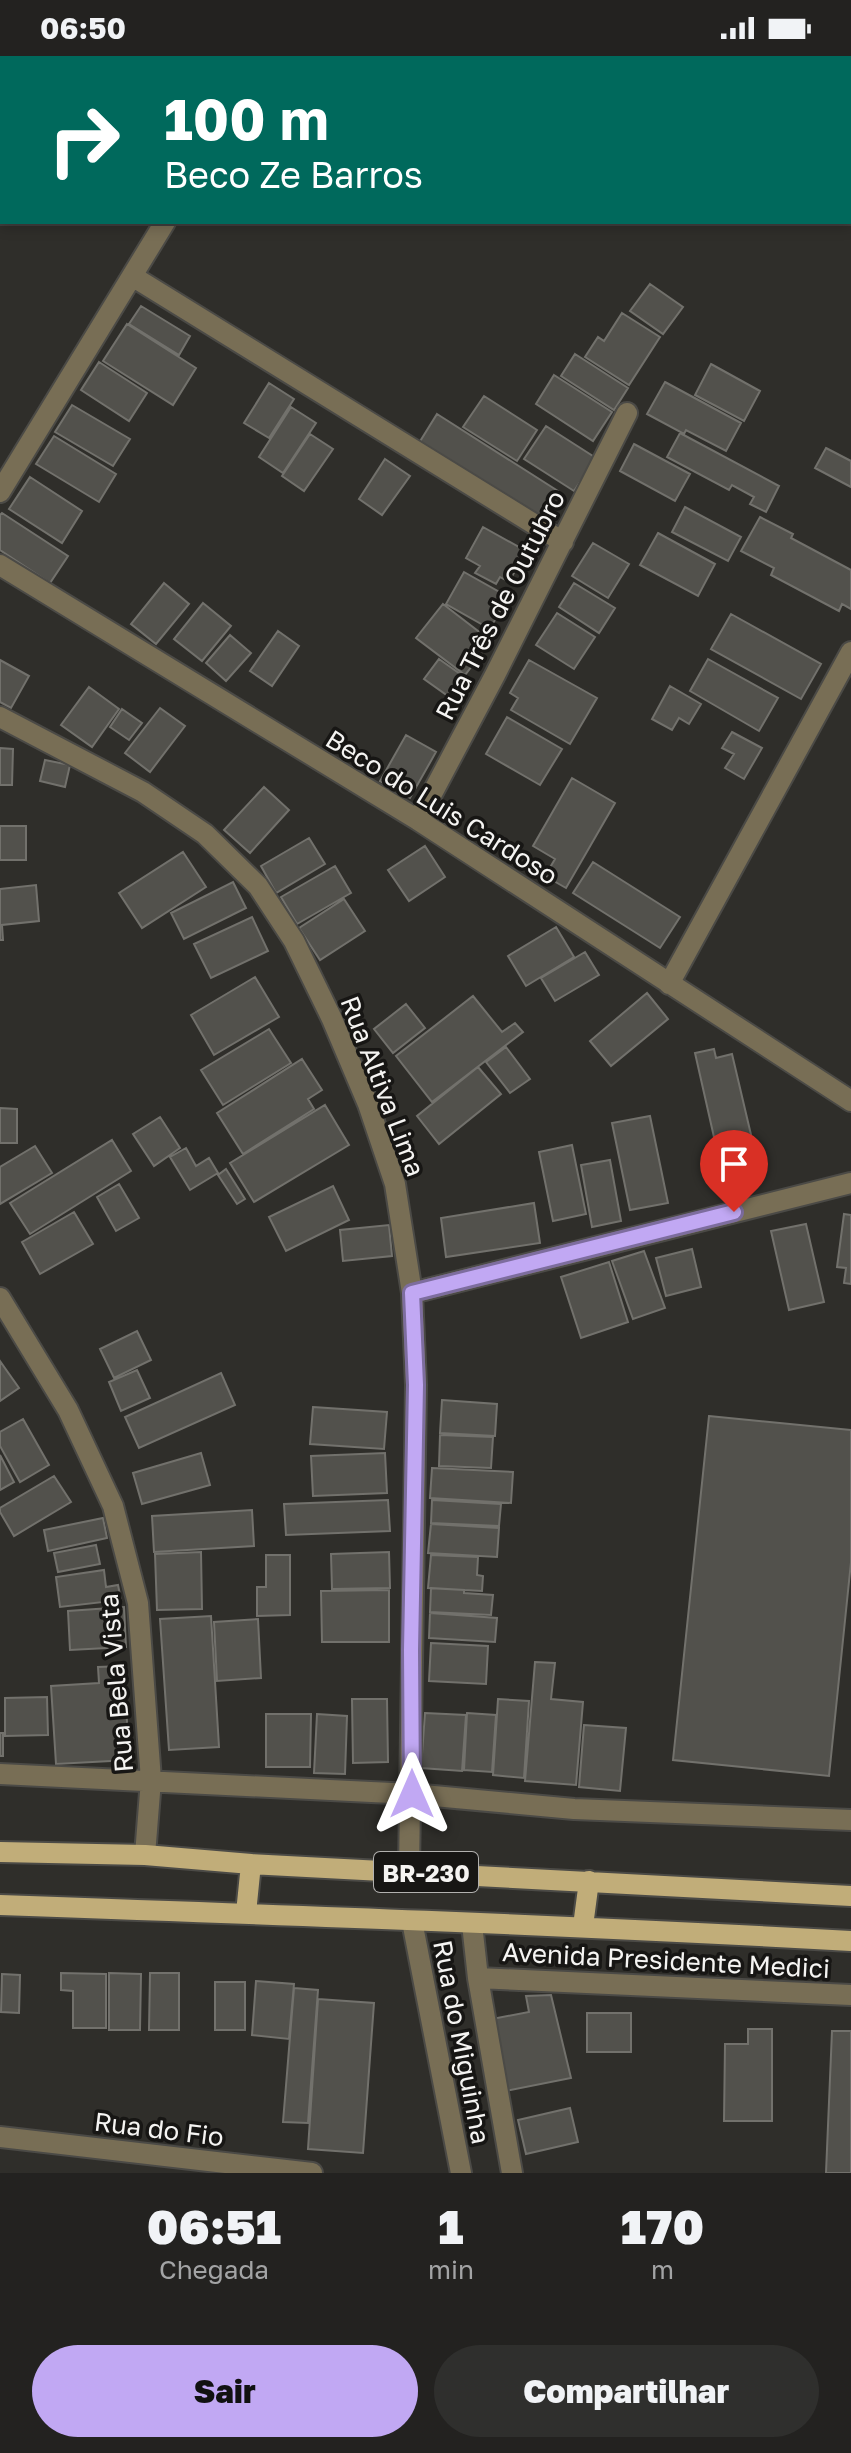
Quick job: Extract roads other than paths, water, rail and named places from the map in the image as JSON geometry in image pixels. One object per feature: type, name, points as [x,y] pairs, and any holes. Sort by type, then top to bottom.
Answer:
[{"type":"main road","name":"BR-230","points":[[0,1852],[145,1855],[251,1864],[851,1896]]},
{"type":"main road","points":[[246,1913],[251,1864]]},
{"type":"main road","points":[[583,1926],[589,1881]]},
{"type":"main road","name":"BR-230","points":[[0,1905],[583,1926],[851,1941]]},
{"type":"street","points":[[0,492],[164,224]]},
{"type":"street","points":[[132,276],[563,542]]},
{"type":"street","name":"Rua Três de Outubro","points":[[418,820],[627,413]]},
{"type":"street","name":"Beco do Luis Cardoso","points":[[0,565],[418,820],[851,1101]]},
{"type":"street","points":[[669,984],[851,652]]},
{"type":"street","name":"Rua Altiva Lima","points":[[0,717],[143,792],[205,834],[258,886],[294,941],[368,1104],[395,1184],[412,1293],[416,1385],[409,1871]]},
{"type":"street","points":[[412,1293],[851,1183]]},
{"type":"street","name":"Rua Bela Vista","points":[[0,1298],[68,1410],[113,1506],[138,1603],[151,1780],[145,1855]]},
{"type":"street","points":[[0,1774],[412,1794],[574,1809],[851,1820]]},
{"type":"street","name":"Rua do Miguinha","points":[[412,1921],[461,2173]]},
{"type":"street","name":"Rua do Miguinha","points":[[472,1924],[478,1978],[512,2173]]},
{"type":"street","name":"Avenida Presidente Medici","points":[[478,1978],[851,1995]]},
{"type":"street","name":"Rua do Fio","points":[[0,2137],[312,2173]]}]
